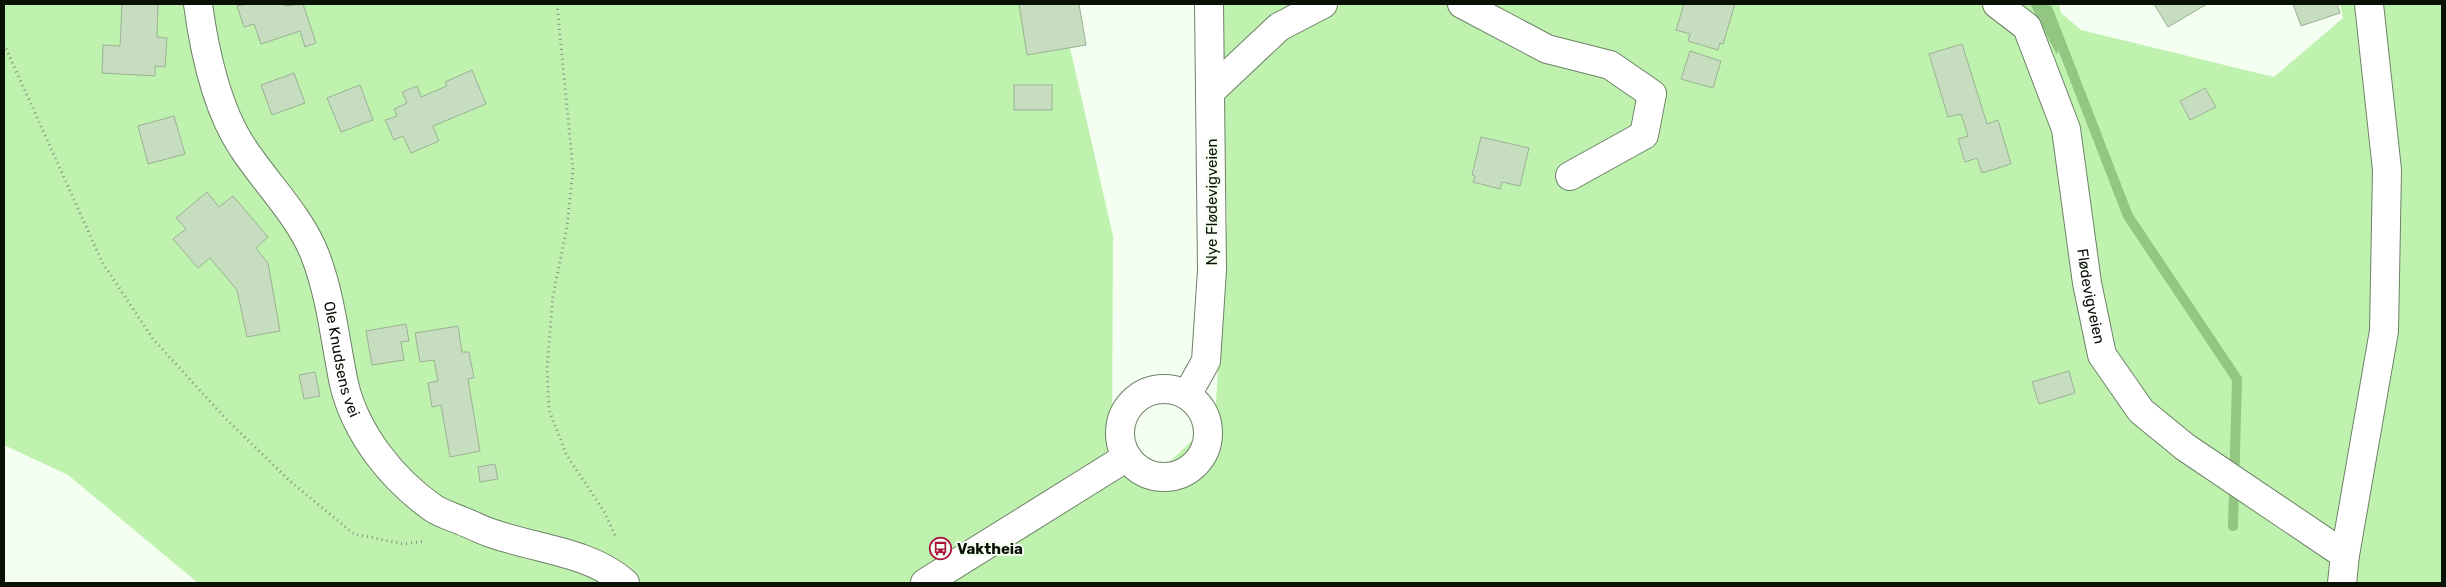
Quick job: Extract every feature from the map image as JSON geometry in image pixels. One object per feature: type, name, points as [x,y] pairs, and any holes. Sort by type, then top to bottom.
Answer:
[{"type":"street","name":"Ole Knudsens vei","points":[[198,4],[216,90],[242,147],[293,217],[315,253],[327,296],[351,407],[372,447],[400,481],[435,509],[494,534],[598,565],[624,582]]},
{"type":"street","name":"Nye Flødevigveien","points":[[1187,395],[1206,361],[1212,270],[1209,4]]},
{"type":"street","points":[[1211,91],[1279,27],[1323,4]]},
{"type":"street","points":[[1462,4],[1547,49],[1610,65],[1652,94],[1644,134],[1570,176]]},
{"type":"street","name":"Flødevigveien","points":[[1997,4],[2027,27],[2066,129],[2087,283],[2102,355],[2141,411],[2185,447],[2345,556]]},
{"type":"street","points":[[2342,583],[2384,331],[2387,170],[2369,4]]},
{"type":"street","points":[[1159,389],[1173,390],[1187,395],[1202,411],[1209,430],[1204,452],[1191,469],[1178,475],[1164,478],[1149,475],[1137,468],[1127,457],[1121,444],[1120,429],[1124,414],[1133,402],[1144,393],[1159,389]]},
{"type":"street","points":[[925,583],[1127,457]]},
{"type":"path","points":[[557,4],[573,170],[567,227],[553,296],[547,368],[549,410],[566,454],[605,513],[623,555],[624,582]]},
{"type":"path","points":[[4,44],[102,262],[154,339],[226,419],[291,482],[354,534],[404,544],[452,537],[472,525]]},
{"type":"shaded area","points":[[4,4],[1038,4],[1068,39],[1113,236],[1112,436],[1147,483],[1215,419],[1227,219],[1218,4],[2030,4],[2057,54],[2060,43],[2047,5],[2059,4],[2061,13],[2081,30],[2274,77],[2343,18],[2340,4],[2442,4],[2442,583],[198,583],[68,475],[4,445]]},
{"type":"shaded area","points":[[2030,4],[2047,4],[2060,43],[2057,55]]},
{"type":"building","points":[[122,4],[158,4],[157,37],[167,38],[165,67],[155,66],[155,76],[102,73],[103,45],[120,46]]},
{"type":"building","points":[[246,4],[284,4],[285,6],[303,4],[316,43],[305,47],[300,31],[261,44],[254,24],[244,27],[237,6]]},
{"type":"building","points":[[1019,4],[1079,4],[1086,45],[1027,55]]},
{"type":"building","points":[[1684,4],[1735,4],[1723,44],[1720,43],[1718,50],[1688,41],[1690,34],[1676,30]]},
{"type":"building","points":[[2154,4],[2207,4],[2168,27]]},
{"type":"building","points":[[2293,4],[2337,4],[2340,13],[2301,26]]},
{"type":"building","points":[[1962,44],[1987,124],[1998,120],[2011,164],[1982,173],[1977,158],[1965,162],[1958,139],[1968,136],[1961,114],[1948,117],[1929,54]]},
{"type":"building","points":[[1690,51],[1721,61],[1713,88],[1681,79]]},
{"type":"building","points":[[472,70],[486,104],[433,126],[439,141],[411,153],[403,136],[394,140],[385,120],[397,116],[394,109],[407,103],[402,92],[417,86],[421,97],[447,86],[445,82]]},
{"type":"building","points":[[294,73],[305,103],[272,115],[261,85]]},
{"type":"building","points":[[360,85],[373,120],[341,132],[327,98]]},
{"type":"building","points":[[1014,85],[1052,85],[1052,110],[1014,110]]},
{"type":"building","points":[[2205,88],[2216,107],[2190,120],[2180,101]]},
{"type":"building","points":[[174,116],[185,154],[148,164],[138,126]]},
{"type":"building","points":[[1481,137],[1529,148],[1520,186],[1502,182],[1500,189],[1473,182],[1475,176],[1472,175]]},
{"type":"building","points":[[207,192],[219,207],[233,196],[268,237],[256,248],[268,263],[280,331],[247,337],[237,290],[210,258],[198,268],[173,239],[186,229],[176,218]]},
{"type":"building","points":[[406,324],[409,341],[401,342],[404,360],[372,365],[366,331]]},
{"type":"building","points":[[458,326],[462,352],[469,352],[474,378],[468,379],[480,451],[450,457],[441,405],[432,407],[428,383],[438,381],[434,360],[420,362],[415,333]]},
{"type":"building","points":[[2069,371],[2075,393],[2039,404],[2032,382]]},
{"type":"building","points":[[315,372],[320,396],[304,399],[299,375]]},
{"type":"building","points":[[495,464],[498,479],[480,482],[478,467]]},
{"type":"waterway","points":[[2048,10],[2128,216],[2237,379],[2233,526]]},
{"type":"place","name":"Vaktheia","points":[[941,549]]}]
